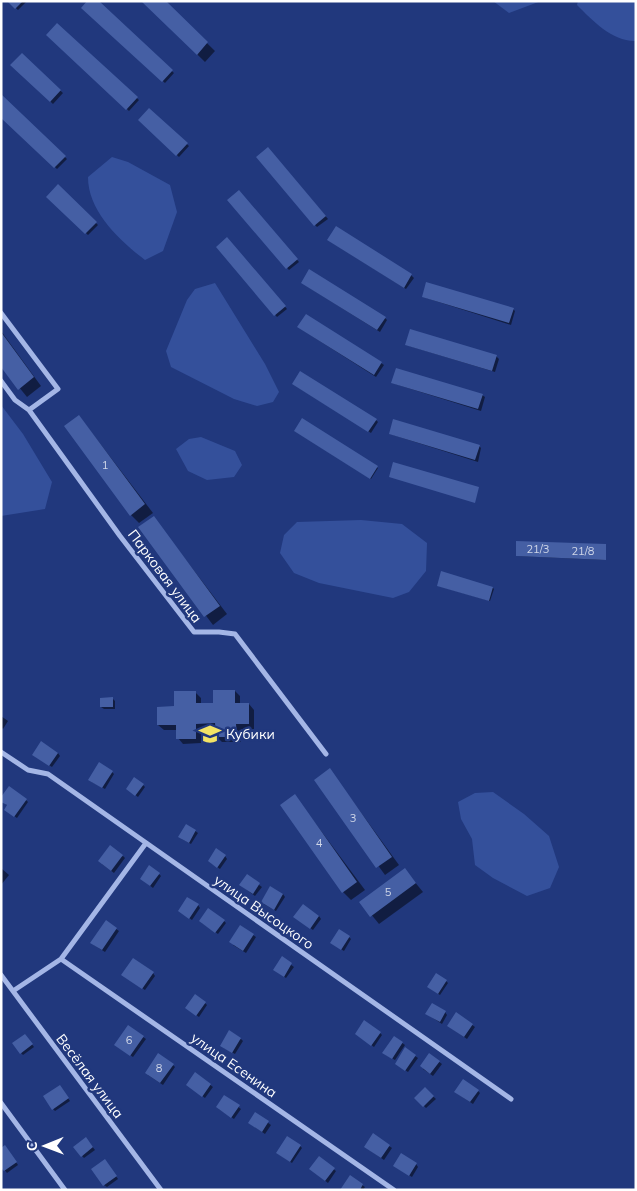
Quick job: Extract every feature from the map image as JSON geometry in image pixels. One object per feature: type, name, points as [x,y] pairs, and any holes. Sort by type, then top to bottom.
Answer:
[{"type":"street","points":[[1,313],[58,389],[29,410]]},
{"type":"street","name":"Парковая улица","points":[[1,381],[15,400],[29,410],[120,536],[194,632],[235,634],[326,754]]},
{"type":"street","name":"улица Высоцкого","points":[[1,752],[28,770],[48,774],[511,1099]]},
{"type":"street","points":[[13,992],[60,959],[146,844]]},
{"type":"street","name":"улица Есенина","points":[[60,959],[394,1190]]},
{"type":"street","name":"Весёлая улица","points":[[1,975],[161,1190]]},
{"type":"street","points":[[1,1103],[65,1190]]},
{"type":"shaded area","points":[[493,1],[541,1],[509,13]]},
{"type":"shaded area","points":[[578,1],[636,1],[636,41],[619,38],[611,34],[577,5]]},
{"type":"shaded area","points":[[112,157],[128,162],[170,185],[177,212],[163,251],[145,260],[107,224],[93,202],[89,190],[88,177]]},
{"type":"shaded area","points":[[215,283],[265,364],[279,392],[273,402],[257,406],[234,399],[171,367],[166,351],[187,300],[195,289]]},
{"type":"shaded area","points":[[1,405],[23,434],[52,482],[45,509],[1,516]]},
{"type":"shaded area","points":[[201,437],[235,451],[242,465],[234,477],[207,480],[188,471],[176,449],[189,439]]},
{"type":"shaded area","points":[[361,520],[402,524],[427,543],[426,571],[409,592],[393,598],[319,583],[294,573],[280,553],[284,535],[297,522]]},
{"type":"shaded area","points":[[493,792],[524,814],[549,836],[559,867],[550,888],[527,896],[493,878],[475,865],[472,839],[461,819],[458,802],[475,793]]},
{"type":"building","points":[[7,1],[23,1],[15,9]]},
{"type":"building","points":[[87,1],[99,1],[173,70],[162,82],[81,8]]},
{"type":"building","points":[[141,1],[166,1],[208,42],[197,55]]},
{"type":"building","points":[[57,23],[138,97],[126,110],[46,35]]},
{"type":"building","points":[[22,53],[61,90],[50,102],[10,65]]},
{"type":"building","points":[[1,94],[66,156],[54,168],[1,118]]},
{"type":"building","points":[[149,108],[188,143],[176,156],[138,120]]},
{"type":"building","points":[[268,147],[326,216],[314,226],[256,157]]},
{"type":"building","points":[[58,184],[97,222],[85,234],[46,197]]},
{"type":"building","points":[[239,190],[298,259],[286,269],[227,200]]},
{"type":"building","points":[[336,226],[412,274],[404,288],[327,240]]},
{"type":"building","points":[[227,237],[286,306],[274,316],[216,247]]},
{"type":"building","points":[[309,269],[386,317],[377,330],[301,283]]},
{"type":"building","points":[[426,282],[514,308],[509,323],[422,297]]},
{"type":"building","points":[[306,314],[382,362],[374,375],[297,327]]},
{"type":"building","points":[[410,329],[497,355],[492,371],[405,345]]},
{"type":"building","points":[[1,332],[34,377],[18,390],[1,367]]},
{"type":"building","points":[[396,368],[483,394],[478,409],[391,383]]},
{"type":"building","points":[[300,371],[377,419],[368,432],[292,384]]},
{"type":"building","points":[[79,415],[145,504],[130,516],[64,426]]},
{"type":"building","points":[[302,418],[378,466],[370,479],[294,431]]},
{"type":"building","points":[[393,419],[480,445],[475,460],[389,434]]},
{"type":"building","points":[[393,462],[479,487],[475,503],[389,477]]},
{"type":"building","points":[[154,516],[220,606],[204,617],[138,527]]},
{"type":"building","points":[[516,541],[606,544],[606,560],[516,556]]},
{"type":"building","points":[[441,571],[493,587],[489,601],[437,586]]},
{"type":"building","points":[[213,690],[235,690],[235,703],[249,703],[249,724],[236,724],[237,737],[216,737],[215,723],[196,724],[196,739],[176,739],[176,725],[157,725],[157,707],[174,706],[174,691],[196,691],[196,703],[213,703]]},
{"type":"building","points":[[113,697],[113,707],[100,707],[100,698]]},
{"type":"building","points":[[41,741],[58,753],[49,766],[32,755]]},
{"type":"building","points":[[99,762],[113,771],[102,788],[88,780]]},
{"type":"building","points":[[330,768],[392,857],[376,868],[314,780]]},
{"type":"building","points":[[134,777],[144,784],[135,796],[126,789]]},
{"type":"building","points":[[9,786],[27,799],[14,817],[4,810],[7,805],[1,802],[1,797]]},
{"type":"building","points":[[295,794],[357,882],[342,893],[280,805]]},
{"type":"building","points":[[186,824],[196,830],[189,843],[178,837]]},
{"type":"building","points":[[110,845],[123,855],[111,871],[98,861]]},
{"type":"building","points":[[216,848],[226,855],[217,868],[208,861]]},
{"type":"building","points":[[149,865],[160,873],[150,886],[140,879]]},
{"type":"building","points":[[405,868],[416,883],[370,917],[359,902]]},
{"type":"building","points":[[247,874],[260,883],[253,894],[239,885]]},
{"type":"building","points":[[270,886],[283,894],[274,910],[261,902]]},
{"type":"building","points":[[187,897],[199,904],[189,919],[178,911]]},
{"type":"building","points":[[303,904],[319,916],[310,929],[293,917]]},
{"type":"building","points":[[208,908],[225,920],[215,933],[199,921]]},
{"type":"building","points":[[106,920],[117,928],[102,950],[90,943]]},
{"type":"building","points":[[240,925],[254,934],[243,951],[229,942]]},
{"type":"building","points":[[339,929],[350,936],[341,950],[330,943]]},
{"type":"building","points":[[282,956],[292,963],[284,977],[273,970]]},
{"type":"building","points":[[133,958],[154,972],[142,989],[121,975]]},
{"type":"building","points":[[436,973],[447,980],[438,994],[427,987]]},
{"type":"building","points":[[195,994],[206,1002],[196,1016],[185,1008]]},
{"type":"building","points":[[432,1003],[446,1011],[440,1022],[425,1014]]},
{"type":"building","points":[[456,1012],[473,1024],[464,1037],[447,1026]]},
{"type":"building","points":[[364,1020],[381,1032],[371,1046],[355,1034]]},
{"type":"building","points":[[128,1025],[144,1036],[130,1056],[114,1045]]},
{"type":"building","points":[[229,1030],[241,1038],[232,1053],[220,1046]]},
{"type":"building","points":[[25,1034],[33,1044],[20,1054],[12,1043]]},
{"type":"building","points":[[394,1036],[403,1042],[392,1059],[382,1053]]},
{"type":"building","points":[[405,1047],[416,1055],[405,1071],[395,1064]]},
{"type":"building","points":[[158,1053],[174,1064],[160,1083],[145,1073]]},
{"type":"building","points":[[429,1053],[440,1061],[430,1074],[420,1066]]},
{"type":"building","points":[[195,1072],[211,1084],[202,1097],[186,1085]]},
{"type":"building","points":[[463,1079],[479,1090],[470,1102],[454,1092]]},
{"type":"building","points":[[60,1085],[69,1098],[52,1110],[43,1096]]},
{"type":"building","points":[[425,1087],[434,1096],[423,1107],[414,1098]]},
{"type":"building","points":[[224,1095],[240,1105],[231,1118],[216,1107]]},
{"type":"building","points":[[255,1112],[269,1121],[262,1132],[248,1123]]},
{"type":"building","points":[[373,1133],[390,1145],[381,1158],[364,1147]]},
{"type":"building","points":[[287,1136],[301,1145],[290,1162],[276,1153]]},
{"type":"building","points":[[86,1137],[93,1147],[81,1157],[73,1147]]},
{"type":"building","points":[[5,1145],[17,1162],[4,1171],[1,1168],[1,1148]]},
{"type":"building","points":[[401,1153],[417,1163],[409,1176],[393,1166]]},
{"type":"building","points":[[319,1156],[335,1168],[325,1181],[309,1169]]},
{"type":"building","points":[[105,1159],[117,1176],[103,1186],[91,1169]]},
{"type":"building","points":[[350,1175],[363,1184],[360,1190],[340,1190]]},
{"type":"place","name":"Кубики","points":[[210,734]]}]
